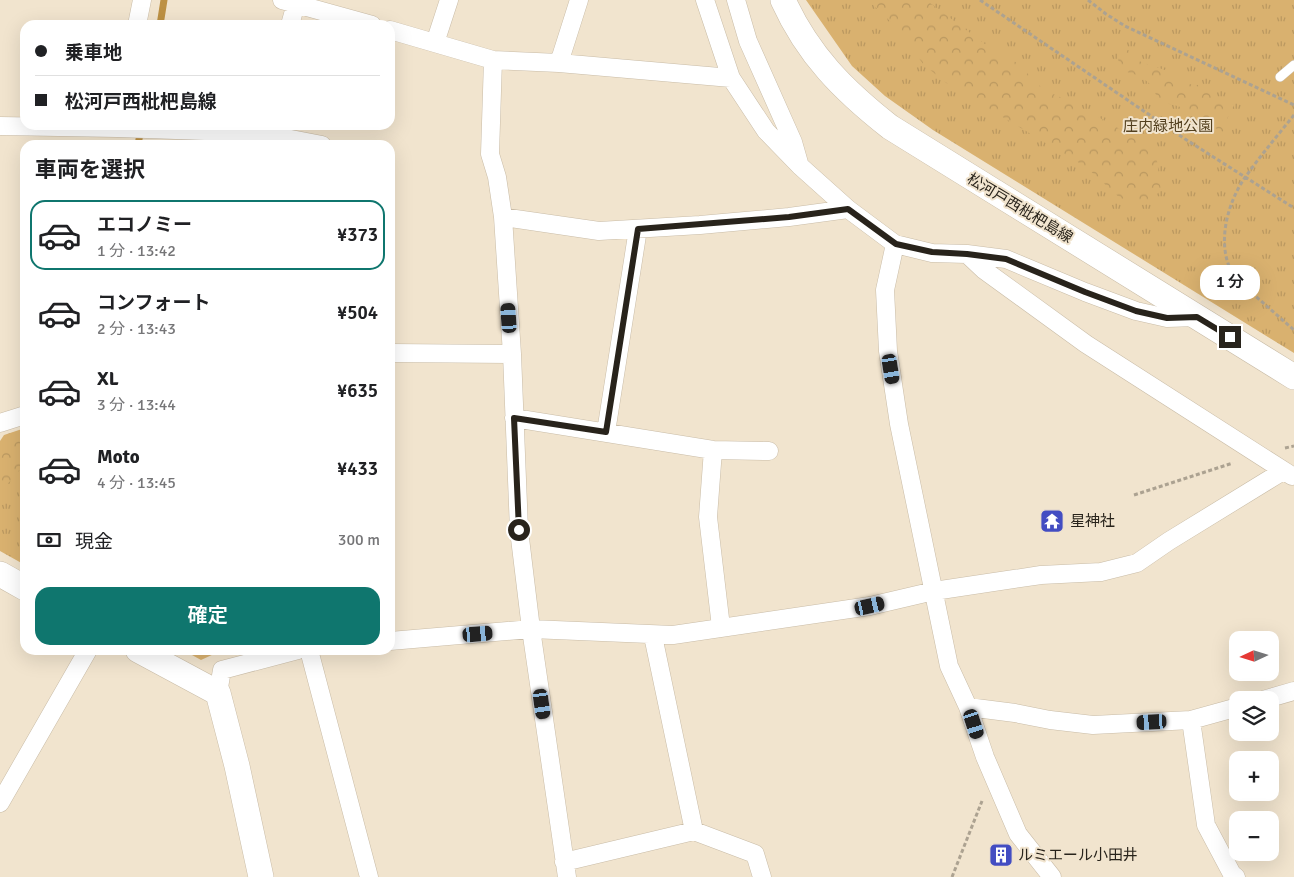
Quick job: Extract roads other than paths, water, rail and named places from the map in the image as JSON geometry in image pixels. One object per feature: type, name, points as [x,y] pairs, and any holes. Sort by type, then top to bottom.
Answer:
[{"type":"main road","name":"松河戸西枇杷島線","points":[[783,0],[794,24],[825,67],[855,99],[890,127],[1294,377]]},
{"type":"main road","points":[[0,574],[20,585]]},
{"type":"main road","points":[[147,655],[218,693],[237,766],[261,877]]},
{"type":"street","points":[[138,20],[142,0]]},
{"type":"street","points":[[435,42],[449,0]]},
{"type":"street","points":[[558,63],[579,0]]},
{"type":"street","points":[[705,0],[731,78],[766,131],[800,166],[848,209],[896,244],[932,252],[1006,259],[1136,311],[1167,318],[1197,317]]},
{"type":"street","points":[[736,0],[748,41],[793,142],[800,166]]},
{"type":"street","points":[[290,20],[291,1],[355,20]]},
{"type":"street","points":[[395,31],[493,60],[558,63],[731,78]]},
{"type":"street","points":[[493,60],[490,154],[497,177],[503,217],[512,354],[519,530],[531,629],[566,870],[694,831],[755,854],[762,877]]},
{"type":"street","points":[[0,126],[20,127]]},
{"type":"street","points":[[66,130],[116,133],[259,134],[293,140]]},
{"type":"street","points":[[503,217],[599,231],[789,217],[848,209]]},
{"type":"street","points":[[606,432],[638,229]]},
{"type":"street","points":[[896,244],[885,290],[888,351],[899,424],[949,666],[968,707],[985,757],[1018,834],[1052,877]]},
{"type":"street","points":[[395,641],[531,629],[653,636],[673,635],[870,606],[934,591],[1041,575],[1101,572],[1137,563],[1169,541],[1289,474],[1086,344],[984,270],[967,254]]},
{"type":"street","points":[[395,353],[512,354]]},
{"type":"street","points":[[0,423],[20,417]]},
{"type":"street","points":[[514,418],[714,450],[769,451]]},
{"type":"street","points":[[714,450],[708,517],[720,627]]},
{"type":"street","points":[[653,636],[694,831]]},
{"type":"street","points":[[0,803],[85,655]]},
{"type":"street","points":[[218,693],[222,670],[279,655]]},
{"type":"street","points":[[310,655],[369,877]]},
{"type":"street","points":[[1279,696],[1294,692]]},
{"type":"street","points":[[968,707],[1093,725],[1191,720],[1229,709]]},
{"type":"street","points":[[1191,720],[1206,825],[1232,874],[1236,877]]},
{"type":"lane","points":[[1280,77],[1294,65]]},
{"type":"waterway","points":[[161,20],[164,0]]},
{"type":"waterway","points":[[139,140],[141,130]]},
{"type":"place","name":"星神社","points":[[1052,521]]},
{"type":"place","name":"ルミエール小田井","points":[[1001,855]]},
{"type":"park label","name":"庄内緑地公園","points":[[1168,126]]}]
